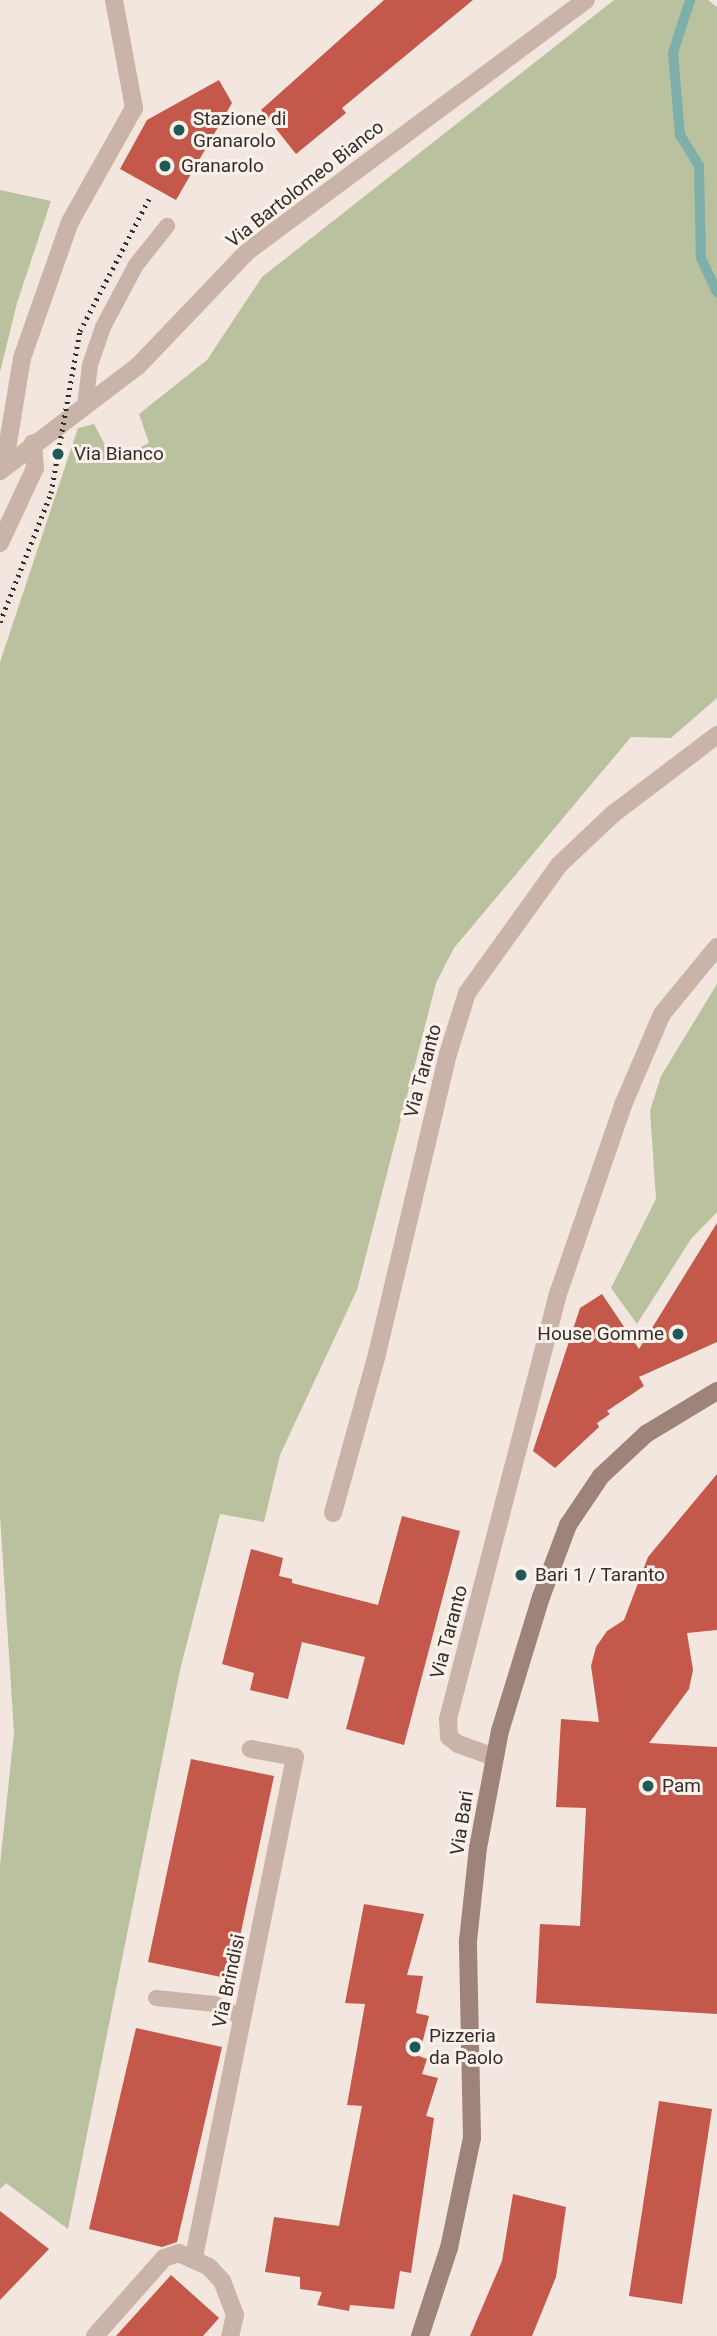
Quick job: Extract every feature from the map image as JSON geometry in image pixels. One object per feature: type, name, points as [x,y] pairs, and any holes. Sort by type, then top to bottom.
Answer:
[{"type":"street","points":[[2,469],[22,358],[70,222],[134,108],[114,0]]},
{"type":"street","name":"Via Bartolomeo Bianco","points":[[2,469],[85,406],[180,327],[248,251],[586,0]]},
{"type":"street","points":[[0,543],[35,468],[33,443]]},
{"type":"street","name":"Via Taranto","points":[[333,1513],[377,1354],[447,1054],[467,993],[559,865],[613,814],[717,734]]},
{"type":"street","name":"Via Taranto","points":[[494,1757],[458,1744],[449,1737],[448,1719],[558,1294],[623,1105],[662,1014],[717,947]]},
{"type":"street","name":"Via Bari","points":[[420,2336],[449,2248],[472,2138],[468,1941],[494,1757],[541,1597],[582,1501],[646,1434],[717,1391]]},
{"type":"street","name":"Via Brindisi","points":[[194,2257],[295,1757],[251,1749]]},
{"type":"street","points":[[94,2336],[164,2258],[179,2253],[194,2257],[209,2266],[229,2295],[235,2315],[230,2336]]},
{"type":"lane","points":[[85,406],[90,365],[103,327],[136,265],[167,226]]},
{"type":"lane","points":[[156,1998],[215,2004],[242,2018]]},
{"type":"green space","points":[[614,0],[708,0],[717,7],[717,698],[671,738],[631,737],[454,948],[436,983],[357,1290],[280,1455],[264,1522],[220,1514],[180,1670],[68,2229],[6,2183],[0,2189],[0,1865],[14,1733],[0,1515],[0,662],[78,428],[94,424],[113,460],[149,443],[139,414],[207,360],[262,277]]},
{"type":"green space","points":[[0,190],[51,201],[17,303],[0,372]]},
{"type":"green space","points":[[717,984],[717,1212],[691,1239],[637,1324],[611,1288],[656,1199],[650,1111],[661,1076]]},
{"type":"building","points":[[384,0],[473,0],[342,108],[346,113],[296,154],[261,110]]},
{"type":"building","name":"Stazione di Granarolo","points":[[219,80],[232,103],[176,200],[120,169],[147,120]]},
{"type":"building","points":[[717,1223],[717,1342],[639,1377],[644,1386],[607,1411],[610,1414],[597,1423],[599,1427],[555,1468],[533,1451],[580,1308],[602,1294],[639,1349]]},
{"type":"building","points":[[717,1474],[717,1630],[687,1633],[693,1670],[689,1689],[649,1743],[717,1747],[717,2014],[536,2003],[540,1924],[580,1926],[586,1808],[556,1807],[561,1719],[599,1722],[591,1666],[596,1647],[607,1631],[624,1620],[648,1557]]},
{"type":"building","points":[[402,1516],[460,1531],[404,1745],[346,1729],[365,1657],[302,1642],[288,1699],[250,1690],[254,1673],[222,1664],[251,1549],[283,1558],[279,1576],[292,1579],[292,1583],[378,1605]]},
{"type":"building","points":[[191,1759],[274,1776],[231,1979],[148,1962]]},
{"type":"building","points":[[364,1904],[424,1914],[407,1975],[423,1976],[416,2013],[429,2016],[419,2056],[427,2059],[422,2074],[438,2078],[426,2116],[434,2118],[411,2273],[400,2271],[394,2309],[350,2305],[349,2311],[317,2305],[322,2292],[300,2289],[300,2277],[265,2272],[274,2217],[339,2226],[362,2106],[347,2105],[365,2004],[345,2003]]},
{"type":"building","points":[[136,2028],[222,2047],[177,2242],[162,2247],[89,2229]]},
{"type":"building","points":[[659,2101],[712,2109],[682,2304],[629,2296]]},
{"type":"building","points":[[513,2194],[566,2207],[556,2277],[532,2336],[470,2336],[502,2261]]},
{"type":"building","points":[[0,2211],[49,2249],[0,2300]]},
{"type":"building","points":[[171,2275],[219,2318],[203,2336],[116,2336]]},
{"type":"waterway","points":[[690,0],[673,53],[680,135],[699,166],[701,258],[717,293]]},
{"type":"railway","points":[[0,622],[51,493],[80,331],[149,199]]},
{"type":"place","name":"Stazione di Granarolo","points":[[179,130]]},
{"type":"place","name":"Granarolo","points":[[165,166]]},
{"type":"place","name":"Via Bianco","points":[[58,454]]},
{"type":"place","name":"House Gomme","points":[[678,1334]]},
{"type":"place","name":"Bari 1 / Taranto","points":[[521,1575]]},
{"type":"place","name":"Pam","points":[[648,1786]]},
{"type":"place","name":"Pizzeria da Paolo","points":[[415,2047]]}]
